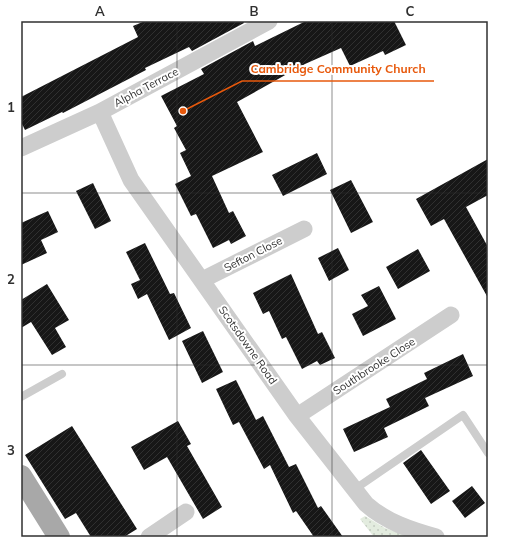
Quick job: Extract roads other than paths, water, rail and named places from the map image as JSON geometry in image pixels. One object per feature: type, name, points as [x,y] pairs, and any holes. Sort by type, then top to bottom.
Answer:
[{"type":"main road","points":[[21,476],[59,537]]},
{"type":"street","name":"Alpha Terrace","points":[[21,148],[100,112],[269,21]]},
{"type":"street","name":"Scotsdowne Road","points":[[100,112],[131,180],[298,416],[366,504],[378,514],[409,529],[436,537]]},
{"type":"street","name":"Sefton Close","points":[[202,280],[304,229]]},
{"type":"street","name":"Southbrooke Close","points":[[298,416],[451,315]]},
{"type":"street","points":[[149,537],[186,512]]},
{"type":"lane","points":[[21,397],[62,374]]},
{"type":"lane","points":[[355,489],[463,415],[488,453]]},
{"type":"place","name":"Cambridge Community Church","points":[[183,111]]}]
